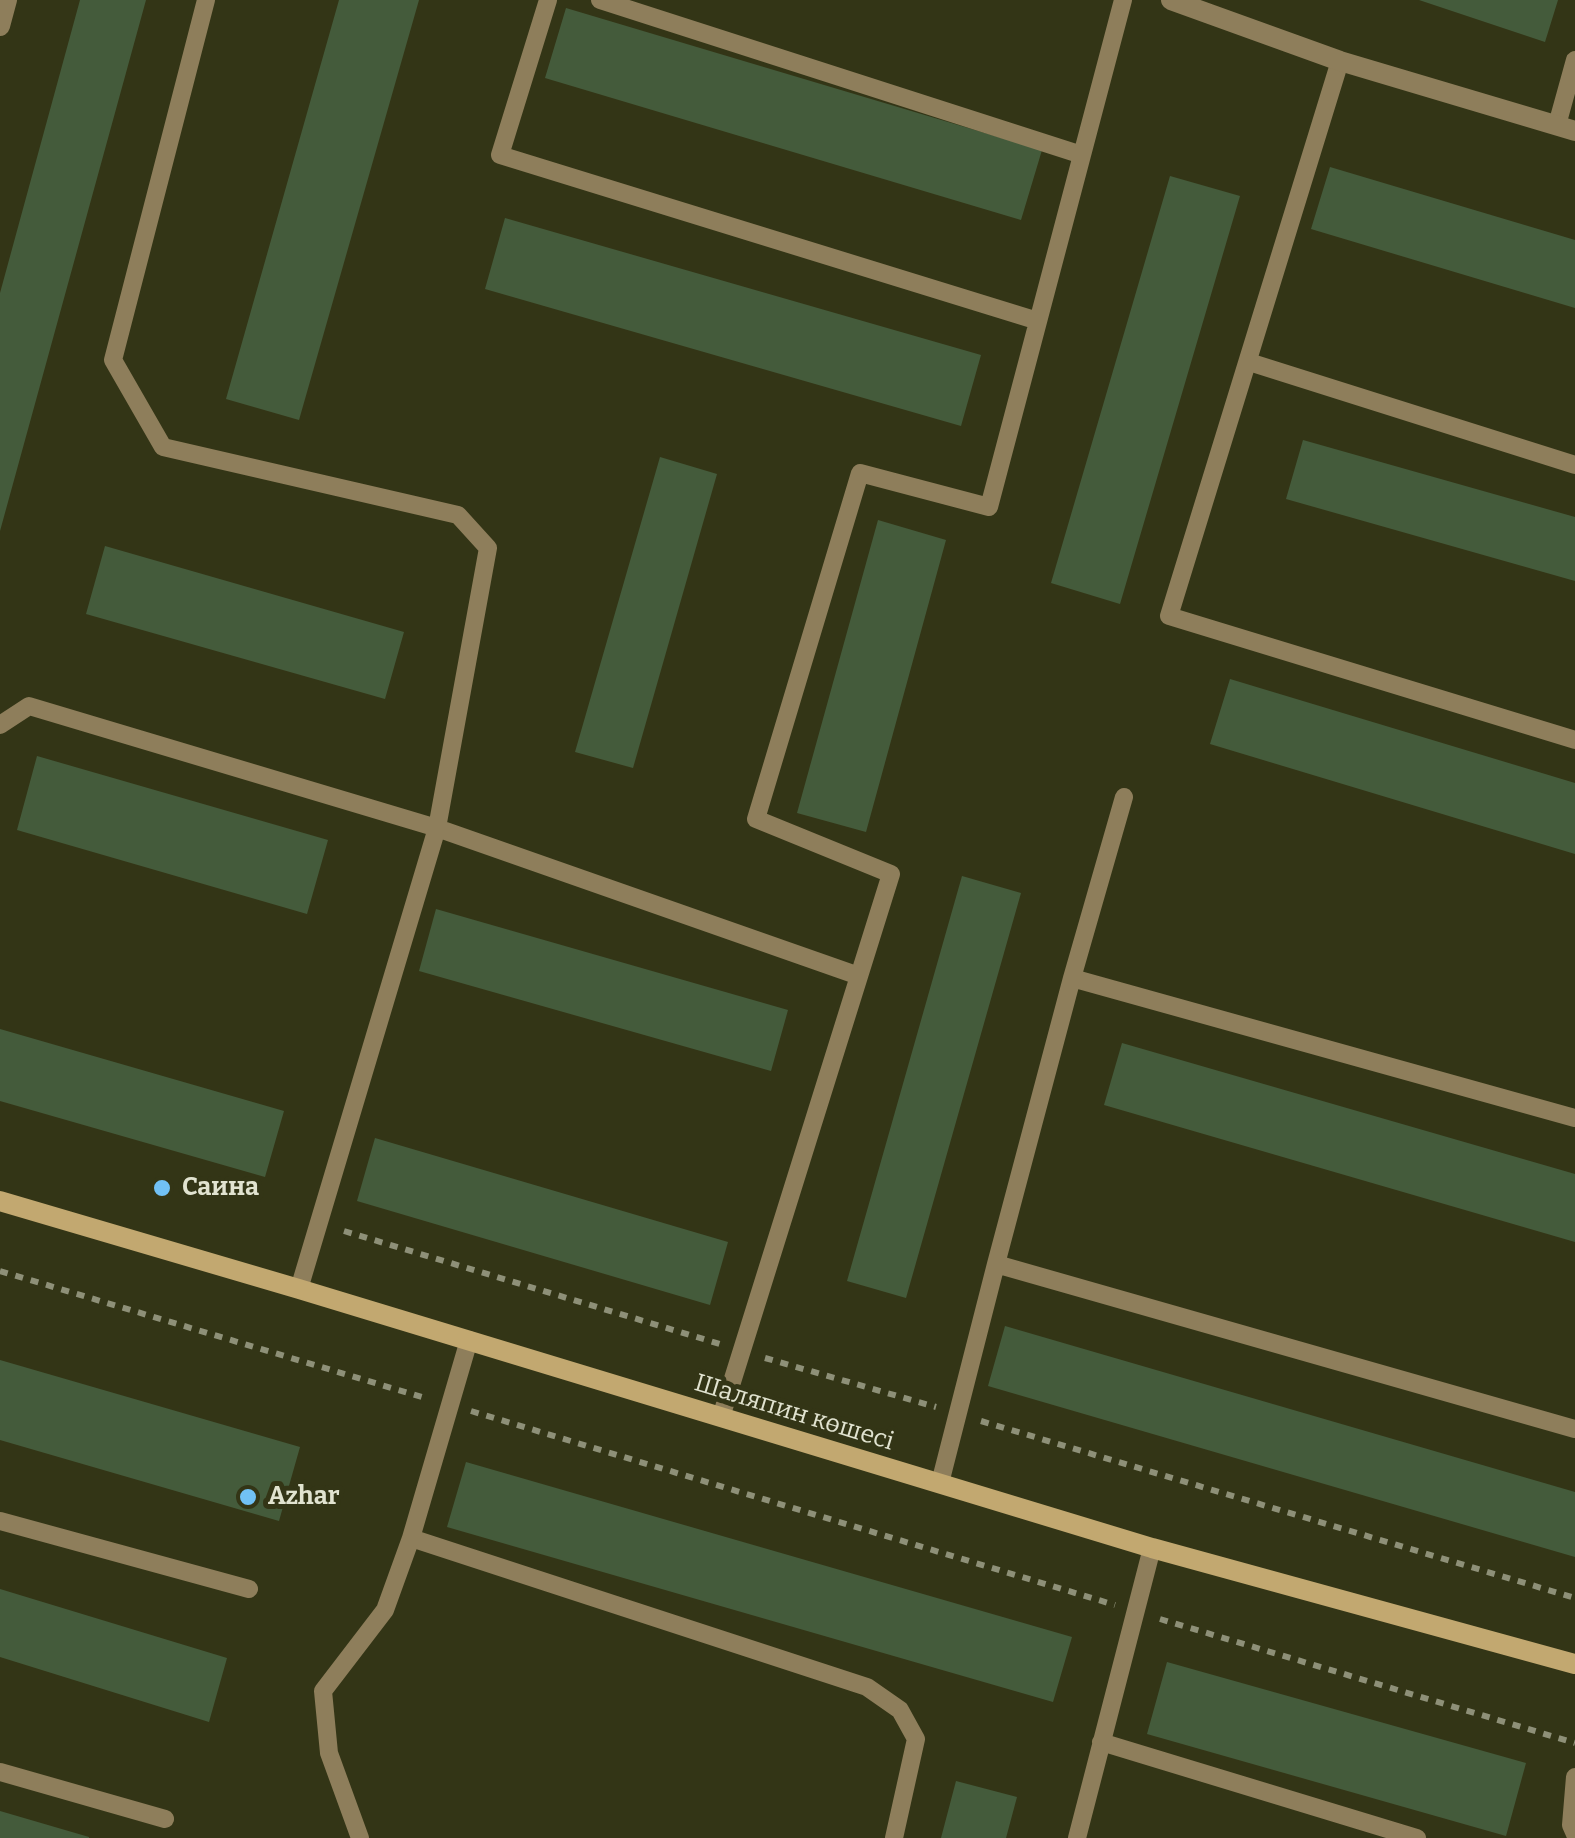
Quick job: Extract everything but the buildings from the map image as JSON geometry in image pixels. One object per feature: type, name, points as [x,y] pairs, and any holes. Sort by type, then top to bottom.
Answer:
[{"type":"main road","name":"Шаляпин көшесі","points":[[0,1201],[1152,1548],[1575,1664]]},
{"type":"street","points":[[0,26],[8,0]]},
{"type":"street","points":[[1171,0],[1340,61],[1566,128]]},
{"type":"lane","points":[[206,0],[113,360],[163,447],[458,516],[488,548],[437,828],[299,1288]]},
{"type":"lane","points":[[548,0],[500,155],[1038,321]]},
{"type":"lane","points":[[600,0],[1082,155]]},
{"type":"lane","points":[[721,1417],[892,874],[756,819],[860,473],[988,507],[1124,0]]},
{"type":"lane","points":[[1566,128],[1575,60]]},
{"type":"lane","points":[[1340,61],[1169,616],[1575,740]]},
{"type":"lane","points":[[1248,362],[1575,464]]},
{"type":"lane","points":[[0,725],[29,706],[437,828],[859,976]]},
{"type":"lane","points":[[940,1483],[1072,978],[1124,797]]},
{"type":"lane","points":[[1072,978],[1575,1118]]},
{"type":"lane","points":[[996,1264],[1575,1429]]},
{"type":"lane","points":[[360,1838],[329,1752],[323,1691],[385,1610],[412,1538],[468,1340]]},
{"type":"lane","points":[[0,1521],[249,1589]]},
{"type":"lane","points":[[412,1538],[867,1686],[900,1710],[916,1739],[894,1838]]},
{"type":"lane","points":[[1077,1838],[1152,1548]]},
{"type":"lane","points":[[1102,1742],[1394,1835],[1417,1838]]},
{"type":"lane","points":[[0,1772],[165,1819]]},
{"type":"lane","points":[[1575,1777],[1575,1834]]},
{"type":"path","points":[[0,1271],[1575,1743]]},
{"type":"place","name":"Саина","points":[[162,1188]]},
{"type":"place","name":"Azhar","points":[[248,1497]]}]
